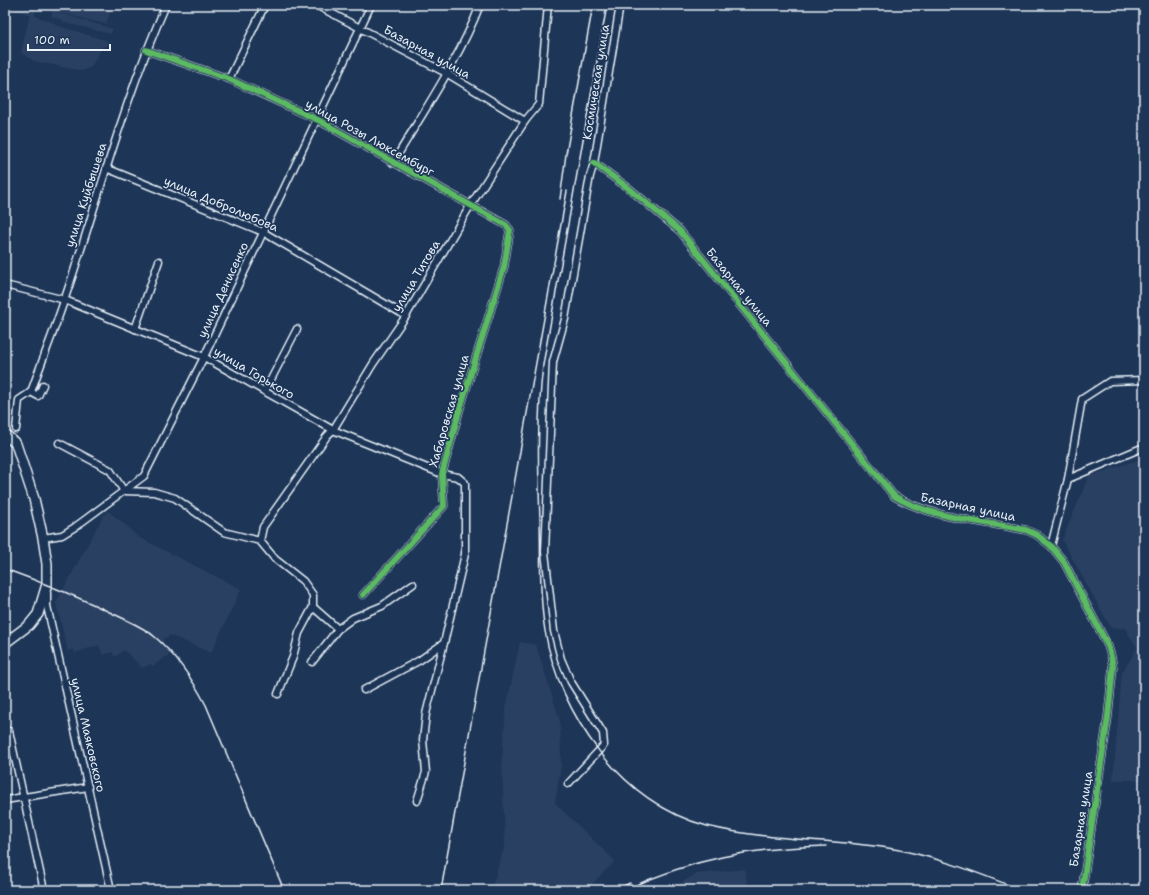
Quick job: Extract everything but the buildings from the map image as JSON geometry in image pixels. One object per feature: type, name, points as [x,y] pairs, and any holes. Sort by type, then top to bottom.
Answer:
[{"type":"street","name":"улица Куйбышева","points":[[16,429],[19,400],[31,392],[65,300],[106,168],[146,50],[166,5]]},
{"type":"street","points":[[229,79],[265,5]]},
{"type":"street","name":"Базарная улица","points":[[316,5],[446,74],[525,121]]},
{"type":"street","name":"улица Денисенко","points":[[44,538],[62,534],[75,527],[144,476],[204,357],[318,120],[371,5]]},
{"type":"street","points":[[393,163],[446,74],[475,18],[480,5]]},
{"type":"street","points":[[540,5],[548,6]]},
{"type":"street","name":"Космическая улица","points":[[568,784],[604,745],[603,733],[571,682],[561,659],[554,631],[545,552],[553,362],[565,319],[590,176],[594,163],[620,5]]},
{"type":"street","name":"улица Титова","points":[[260,541],[263,527],[327,436],[333,430],[373,364],[406,316],[470,206],[525,121],[539,104],[548,6]]},
{"type":"street","name":"улица Розы Люксембург","points":[[146,50],[229,79],[318,120],[506,225],[510,230]]},
{"type":"street","name":"Базарная улица","points":[[594,163],[631,190],[680,231],[894,496],[910,506],[933,513],[1026,530],[1051,546],[1064,562],[1108,646],[1112,667],[1108,717],[1082,890]]},
{"type":"street","name":"улица Добролюбова","points":[[106,168],[263,232],[406,316]]},
{"type":"street","name":"Хабаровская улица","points":[[363,595],[444,506],[442,474],[459,412],[504,267],[510,230]]},
{"type":"street","points":[[135,329],[159,261]]},
{"type":"street","name":"улица Горького","points":[[5,285],[65,300],[204,357],[333,430],[442,474],[458,477],[465,484],[465,554],[426,714],[423,740],[426,772],[417,801]]},
{"type":"street","points":[[265,392],[297,329]]},
{"type":"street","points":[[1051,546],[1068,479],[1082,399],[1110,381],[1144,380]]},
{"type":"street","name":"улица Куйбышева","points":[[31,392],[38,396],[44,385]]},
{"type":"street","points":[[5,434],[16,444],[34,499],[44,538],[48,564],[47,584],[38,614],[29,625],[5,643]]},
{"type":"street","points":[[59,443],[110,470],[124,491],[154,492],[175,498],[224,532],[260,541],[275,559],[303,581],[313,595],[313,607],[299,633],[293,657],[278,694]]},
{"type":"street","points":[[1068,479],[1144,447]]},
{"type":"street","name":"улица Маяковского","points":[[47,584],[47,606],[111,890]]},
{"type":"street","points":[[312,662],[338,629],[353,618],[382,606],[413,584]]},
{"type":"street","points":[[313,607],[338,629]]},
{"type":"street","points":[[364,690],[420,660],[444,643]]},
{"type":"street","points":[[9,731],[44,890]]},
{"type":"street","points":[[5,800],[88,787]]},
{"type":"shaded area","points":[[5,5],[21,5],[36,8],[35,16],[55,23],[55,25],[108,41],[106,47],[103,46],[91,67],[82,71],[34,61],[21,53],[30,14],[5,8]]},
{"type":"shaded area","points":[[28,5],[113,5],[106,24]]},
{"type":"shaded area","points":[[52,11],[113,29],[111,34],[62,22],[63,20],[52,17]]},
{"type":"shaded area","points":[[1144,458],[1144,780],[1113,780],[1122,673],[1137,648],[1125,628],[1111,628],[1062,540],[1089,476]]},
{"type":"shaded area","points":[[108,511],[138,537],[241,589],[211,653],[170,635],[168,638],[164,637],[163,643],[173,652],[153,666],[151,664],[142,668],[124,650],[115,657],[112,652],[103,655],[99,645],[75,653],[73,649],[68,651],[56,603],[103,516]]},
{"type":"shaded area","points":[[520,642],[536,645],[560,721],[561,765],[555,803],[615,861],[586,890],[491,890],[505,845],[502,760],[506,708]]},
{"type":"shaded area","points":[[745,869],[748,890],[669,890],[696,874]]},
{"type":"railway","points":[[560,199],[566,154],[593,5]]},
{"type":"railway","points":[[607,5],[543,365],[540,404],[538,462],[543,617],[552,662],[564,693],[580,723],[599,751],[622,777],[648,798],[676,815],[707,826],[729,831],[772,837],[860,844],[900,850],[953,864],[1021,890]]},
{"type":"railway","points":[[441,890],[567,191]]},
{"type":"railway","points":[[5,569],[48,585],[104,609],[142,628],[163,644],[177,660],[196,686],[206,705],[284,890]]},
{"type":"railway","points":[[625,890],[675,870],[723,857],[773,849],[826,846]]},
{"type":"railway","points":[[615,890],[630,883]]},
{"type":"cycle path","points":[[146,50],[229,79],[318,120],[506,225],[510,230],[504,267],[459,412],[442,474],[444,506],[363,595]]},
{"type":"cycle path","points":[[594,163],[631,190],[680,231],[894,496],[925,510],[958,518],[1026,530],[1037,535],[1051,546],[1064,562],[1108,646],[1113,667],[1108,717],[1082,890]]}]
